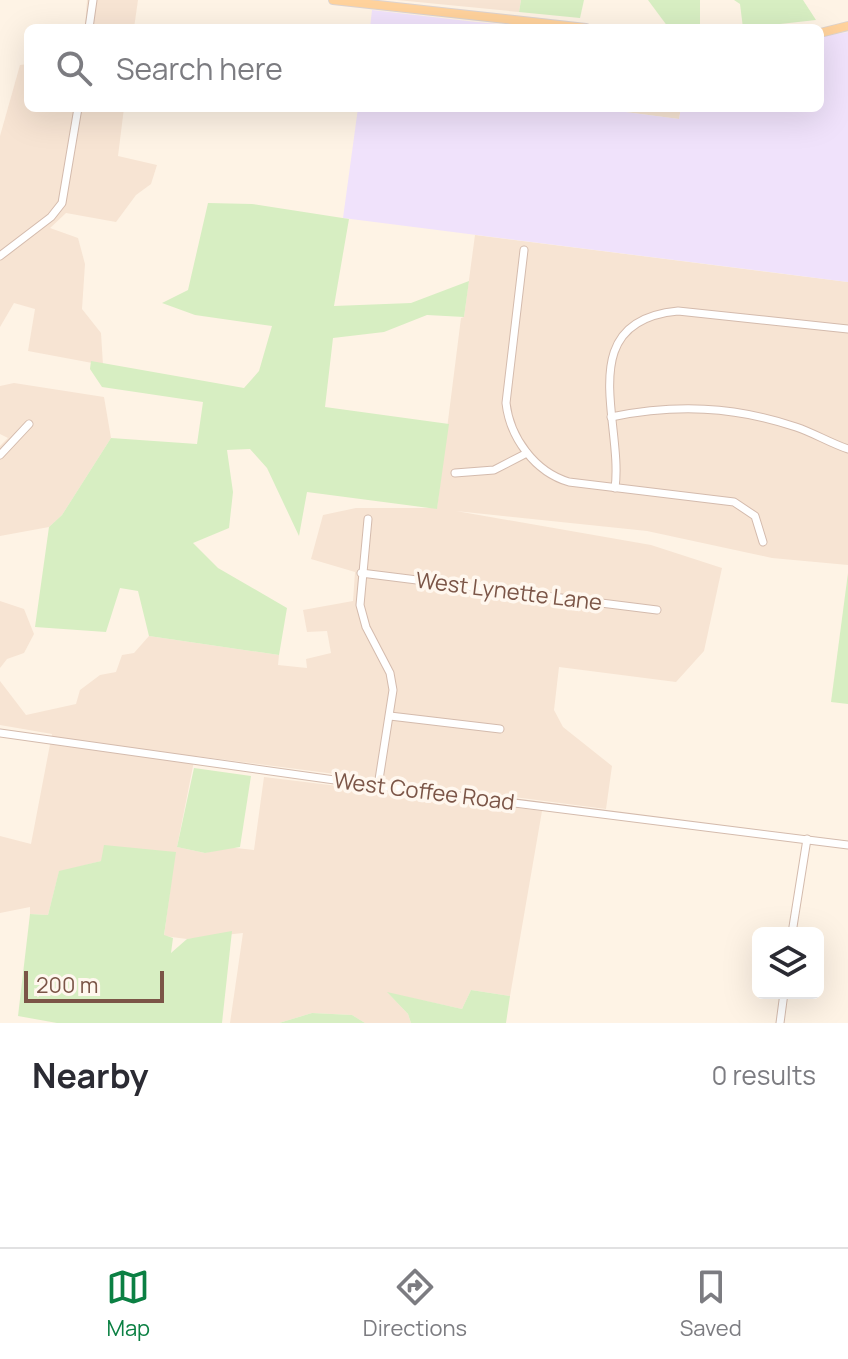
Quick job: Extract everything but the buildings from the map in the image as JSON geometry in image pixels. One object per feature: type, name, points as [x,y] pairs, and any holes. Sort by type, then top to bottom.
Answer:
[{"type":"main road","points":[[333,0],[550,24]]},
{"type":"main road","points":[[824,32],[848,26]]},
{"type":"street","points":[[90,24],[93,0]]},
{"type":"street","points":[[0,256],[51,217],[62,203],[77,112]]},
{"type":"street","points":[[524,250],[506,395],[510,421],[527,453],[557,478],[723,500],[747,509],[759,524],[763,542]]},
{"type":"street","points":[[615,488],[617,449],[607,383],[613,354],[629,331],[652,317],[687,311],[848,329]]},
{"type":"street","points":[[611,417],[668,407],[706,407],[784,423],[848,449]]},
{"type":"street","points":[[0,455],[29,424]]},
{"type":"street","points":[[455,473],[494,470],[527,453]]},
{"type":"street","points":[[368,519],[361,573],[363,619],[392,681],[390,716],[378,786]]},
{"type":"street","name":"West Lynette Lane","points":[[361,573],[657,610]]},
{"type":"street","points":[[390,716],[500,729]]},
{"type":"street","name":"West Coffee Road","points":[[0,733],[378,786],[848,845]]},
{"type":"street","points":[[793,927],[807,839]]},
{"type":"street","points":[[780,1023],[783,999]]},
{"type":"shaded area","points":[[87,0],[138,0],[135,24],[85,24]]},
{"type":"shaded area","points":[[397,0],[521,0],[519,12]]},
{"type":"shaded area","points":[[372,10],[499,24],[370,24]]},
{"type":"shaded area","points":[[848,32],[848,282],[343,218],[357,112],[626,112],[679,119],[680,112],[824,112],[824,36]]},
{"type":"shaded area","points":[[24,64],[24,112],[124,112],[118,156],[157,165],[151,184],[136,195],[116,222],[66,213],[50,228],[78,238],[85,264],[82,309],[101,333],[103,365],[28,351],[35,309],[14,303],[0,327],[0,136],[20,65]]},
{"type":"shaded area","points":[[626,112],[680,112],[679,119]]},
{"type":"shaded area","points":[[475,235],[848,282],[848,565],[772,558],[647,531],[456,511],[651,545],[722,568],[704,651],[676,682],[559,667],[554,710],[563,727],[612,766],[606,809],[195,756],[177,847],[205,853],[227,847],[254,850],[264,777],[542,811],[510,996],[471,990],[462,1009],[388,993],[408,1014],[411,1023],[365,1023],[352,1015],[312,1013],[279,1023],[230,1023],[243,933],[187,939],[164,936],[175,852],[101,861],[59,872],[48,915],[30,914],[30,907],[0,913],[0,836],[31,844],[52,734],[0,725],[0,681],[26,715],[76,704],[80,690],[100,675],[116,672],[122,655],[134,653],[149,636],[279,655],[278,665],[307,668],[306,659],[331,653],[327,631],[307,632],[303,610],[353,601],[355,572],[311,559],[323,515],[356,508],[437,508],[461,318],[464,317]]},
{"type":"shaded area","points":[[14,383],[104,397],[111,438],[62,515],[49,527],[0,536],[0,446],[8,438],[0,434],[0,386]]},
{"type":"shaded area","points":[[0,601],[24,609],[34,634],[24,653],[7,659],[0,668]]},
{"type":"green space","points":[[521,0],[584,0],[580,18],[519,12]]},
{"type":"green space","points":[[648,0],[700,0],[700,24],[666,24]]},
{"type":"green space","points":[[734,0],[803,0],[816,20],[742,24],[740,4]]},
{"type":"green space","points":[[208,203],[252,204],[349,219],[334,306],[411,303],[469,281],[464,317],[427,315],[384,332],[333,338],[325,407],[449,424],[437,509],[307,492],[299,536],[267,468],[250,449],[227,450],[233,492],[229,528],[193,543],[218,568],[287,608],[279,655],[149,636],[138,591],[120,588],[106,632],[35,627],[49,527],[62,515],[111,438],[197,444],[203,402],[102,387],[90,369],[91,361],[244,388],[259,371],[272,326],[195,315],[162,303],[188,290]]},
{"type":"green space","points":[[848,573],[848,704],[831,702]]},
{"type":"green space","points":[[194,768],[251,776],[240,847],[205,853],[177,847]]},
{"type":"green space","points":[[104,845],[176,852],[164,935],[173,938],[171,953],[187,939],[232,931],[222,1023],[57,1023],[18,1016],[30,914],[48,915],[59,871],[101,861]]},
{"type":"green space","points":[[471,990],[510,996],[506,1023],[411,1023],[408,1014],[387,992],[462,1009]]},
{"type":"green space","points":[[312,1013],[352,1015],[365,1023],[279,1023]]}]
